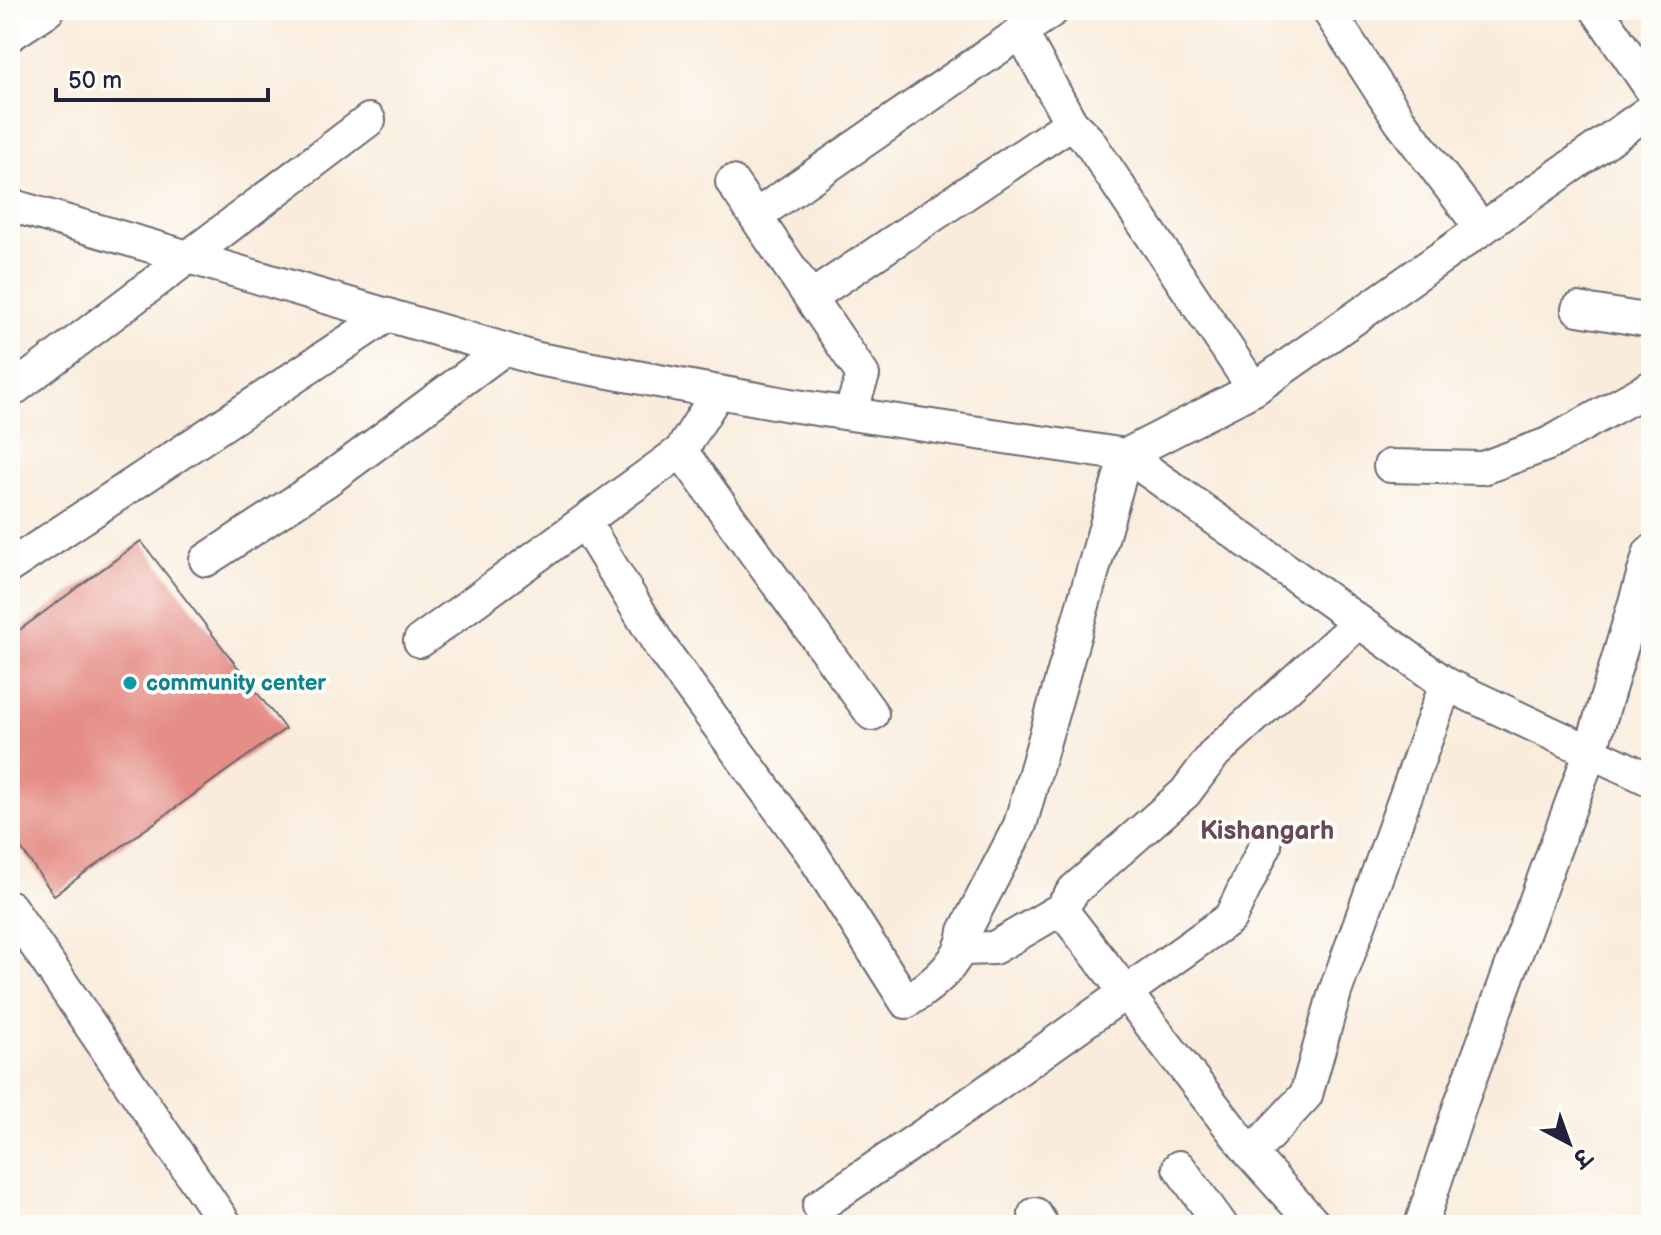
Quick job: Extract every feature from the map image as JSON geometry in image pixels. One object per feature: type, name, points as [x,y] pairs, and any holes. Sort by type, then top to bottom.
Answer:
[{"type":"street","points":[[10,35],[48,10]]},
{"type":"street","points":[[757,215],[1053,10]]},
{"type":"street","points":[[1597,10],[1651,89]]},
{"type":"street","points":[[1331,11],[1400,121],[1482,229]]},
{"type":"street","points":[[1021,32],[1071,123],[1088,140],[1254,389]]},
{"type":"street","points":[[585,523],[660,646],[811,852],[906,1002],[928,988],[964,949],[965,931],[1020,825],[1126,455],[1254,389],[1651,110]]},
{"type":"street","points":[[10,392],[191,258],[369,120]]},
{"type":"street","points":[[811,297],[1071,123]]},
{"type":"street","points":[[732,182],[863,375],[850,413]]},
{"type":"street","points":[[10,205],[538,359],[718,392],[1126,455],[1446,684],[1651,780]]},
{"type":"street","points":[[1578,309],[1651,321]]},
{"type":"street","points":[[10,566],[388,315]]},
{"type":"street","points":[[206,560],[326,481],[504,349]]},
{"type":"street","points":[[1390,466],[1483,468],[1548,444],[1651,387]]},
{"type":"street","points":[[420,641],[681,451],[718,392]]},
{"type":"street","points":[[681,451],[872,714]]},
{"type":"street","points":[[1421,1225],[1461,1103],[1590,753],[1650,552]]},
{"type":"street","points":[[964,949],[994,948],[1061,909],[1074,890],[1185,793],[1215,753],[1359,622]]},
{"type":"street","points":[[1251,1154],[1306,1095],[1335,992],[1446,684]]},
{"type":"street","points":[[819,1206],[1126,994],[1230,918],[1265,846]]},
{"type":"street","points":[[10,907],[226,1225]]},
{"type":"street","points":[[1061,909],[1251,1154],[1315,1225]]},
{"type":"street","points":[[1179,1167],[1221,1225]]},
{"type":"building","name":"community center","points":[[141,541],[285,729],[54,895],[10,833],[10,637]]},
{"type":"place","name":"community center","points":[[130,683]]},
{"type":"district","name":"Kishangarh","points":[[1267,831]]}]
